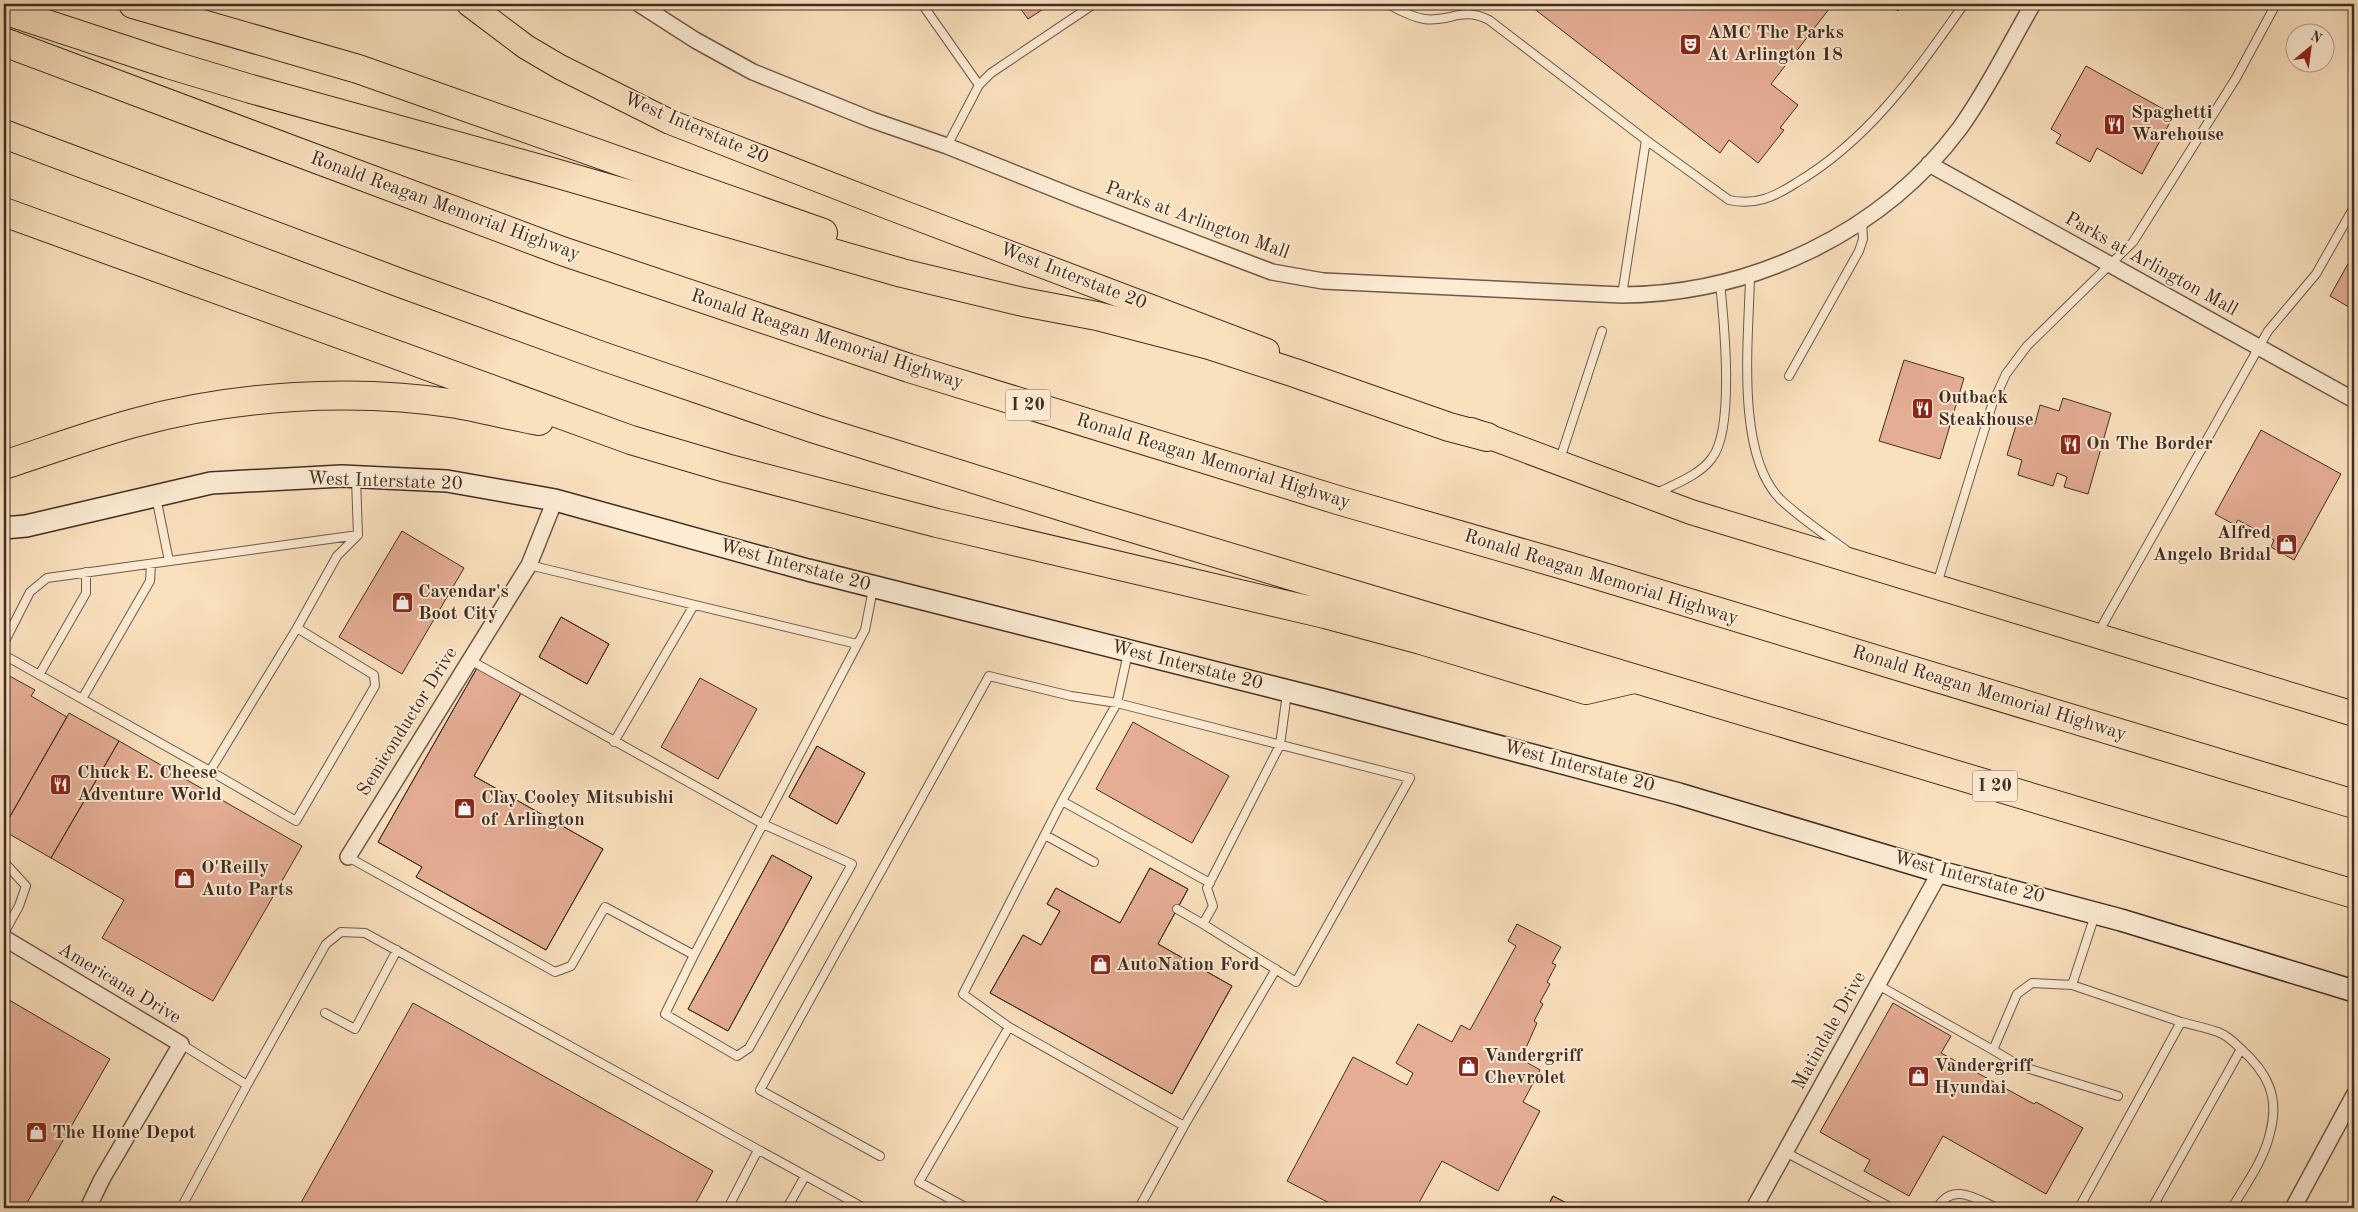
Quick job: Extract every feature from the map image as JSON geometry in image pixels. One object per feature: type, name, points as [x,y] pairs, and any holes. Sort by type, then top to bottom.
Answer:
[{"type":"highway","points":[[133,4],[358,69],[823,233],[915,263],[1018,290],[1097,316],[1209,346],[1295,373],[1449,427],[1488,437]]},
{"type":"highway","points":[[4,10],[251,89],[552,172],[876,266],[1023,302],[1097,316]]},
{"type":"highway","name":"Ronald Reagan Memorial Highway","points":[[4,42],[562,251],[908,368],[1322,496],[1567,566],[2354,804]]},
{"type":"highway","name":"I 20","points":[[4,134],[478,311],[815,429],[1082,513],[2354,894]]},
{"type":"highway","points":[[4,212],[631,440],[726,468],[937,523],[1325,614],[1421,640],[1586,690],[1635,679]]},
{"type":"highway","points":[[4,465],[134,423],[185,412],[290,397],[378,397],[456,404],[631,440]]},
{"type":"main road","name":"West Interstate 20","points":[[470,4],[526,47],[560,68],[670,122],[1649,498],[2354,714]]},
{"type":"main road","name":"West Interstate 20","points":[[4,528],[26,526],[212,483],[356,477],[447,481],[555,500],[873,587],[1287,691],[1679,794],[1940,872],[2095,913],[2354,991]]},
{"type":"street","name":"Parks at Arlington Mall","points":[[639,4],[695,40],[753,72],[872,120],[947,146],[1086,202],[1272,272],[1323,281],[1622,295],[1647,295],[1750,276],[1817,248],[1890,201],[1929,164],[1960,128],[1993,77],[2033,4]]},
{"type":"street","name":"Parks at Arlington Mall","points":[[1929,164],[2354,400]]},
{"type":"street","name":"Semiconductor Drive","points":[[348,857],[529,565],[555,500]]},
{"type":"street","name":"Matindale Drive","points":[[1754,1208],[1940,872]]},
{"type":"street","name":"Americana Drive","points":[[4,938],[181,1044],[102,1179],[88,1208]]},
{"type":"street","points":[[2296,1207],[2354,1095]]},
{"type":"lane","points":[[922,4],[979,85]]},
{"type":"lane","points":[[947,146],[979,85],[991,73],[1094,4]]},
{"type":"lane","points":[[1388,4],[1404,13],[1426,19],[1463,13],[1477,14],[1489,20],[1646,140],[1729,200],[1743,204],[1757,203],[1782,192],[1816,171],[1848,147],[1865,131],[1904,84],[1964,4]]},
{"type":"lane","points":[[1937,586],[1992,405],[2006,374],[2027,346],[2133,242],[2148,221],[2236,78],[2276,4]]},
{"type":"lane","points":[[1622,295],[1646,140]]},
{"type":"lane","points":[[2096,636],[2268,331],[2316,274],[2354,207]]},
{"type":"lane","points":[[1790,376],[1859,251],[1862,240],[1862,220]]},
{"type":"lane","points":[[1750,276],[1748,391],[1752,438],[1761,471],[1779,498],[1810,524],[1866,565]]},
{"type":"lane","points":[[1649,498],[1702,468],[1712,458],[1721,441],[1725,418],[1725,328],[1720,283]]},
{"type":"lane","points":[[1558,463],[1602,331]]},
{"type":"lane","points":[[210,771],[297,628],[336,556],[358,535],[356,477]]},
{"type":"lane","points":[[156,495],[169,561]]},
{"type":"lane","points":[[4,643],[30,592],[48,578],[358,535]]},
{"type":"lane","points":[[82,700],[150,582],[151,564]]},
{"type":"lane","points":[[529,565],[857,644]]},
{"type":"lane","points":[[39,675],[86,593],[86,572]]},
{"type":"lane","points":[[470,660],[763,824],[852,864],[749,1048],[737,1056],[665,1014],[694,955],[763,824],[857,644],[865,630],[873,587]]},
{"type":"lane","points":[[614,742],[694,605]]},
{"type":"lane","points":[[4,655],[296,821],[375,686],[374,676],[297,628]]},
{"type":"lane","points":[[1128,651],[1117,703],[1062,801],[963,994],[1009,1027],[1184,1126]]},
{"type":"lane","points":[[880,1156],[760,1090],[989,676],[1071,696],[1117,703],[1410,778],[1296,982],[1177,910]]},
{"type":"lane","points":[[1203,924],[1213,906],[1207,888],[1280,745],[1287,691]]},
{"type":"lane","points":[[1062,801],[1210,883]]},
{"type":"lane","points":[[1045,835],[1094,862]]},
{"type":"lane","points":[[348,857],[555,972],[570,966],[605,907],[694,955]]},
{"type":"lane","points":[[4,862],[26,886],[19,906],[4,933]]},
{"type":"lane","points":[[2072,986],[2095,913]]},
{"type":"lane","points":[[181,1208],[326,944],[341,932],[365,933],[864,1208]]},
{"type":"lane","points":[[325,1013],[355,1029],[397,950]]},
{"type":"lane","points":[[1139,1208],[1184,1126],[1276,969]]},
{"type":"lane","points":[[1993,1050],[2017,994],[2032,984],[2072,986],[2181,1022],[2220,1032],[2260,1067],[2269,1085],[2274,1105],[2270,1132],[2262,1156],[2232,1208]]},
{"type":"lane","points":[[1878,985],[2020,1066],[2118,1096]]},
{"type":"lane","points":[[2079,1208],[2181,1022]]},
{"type":"lane","points":[[967,1208],[919,1182],[1009,1027]]},
{"type":"lane","points":[[181,1044],[247,1085]]},
{"type":"lane","points":[[2152,1208],[2241,1049]]},
{"type":"lane","points":[[728,1208],[758,1150]]},
{"type":"lane","points":[[1785,1152],[1892,1208]]},
{"type":"lane","points":[[787,1208],[804,1176]]},
{"type":"lane","points":[[1937,1208],[1941,1200],[1950,1194],[1962,1194],[1997,1208]]},
{"type":"building","points":[[1017,4],[1051,4],[1028,19]]},
{"type":"building","name":"AMC The Parks At Arlington 18","points":[[1528,4],[1833,4],[1771,84],[1798,105],[1780,128],[1784,130],[1758,163],[1729,140],[1720,153]]},
{"type":"building","name":"AMC The Parks At Arlington 18","points":[[1889,4],[1905,4],[1898,11]]},
{"type":"building","points":[[2086,66],[2174,115],[2142,174],[2097,148],[2090,162],[2056,143],[2061,135],[2051,129]]},
{"type":"building","points":[[2354,253],[2354,310],[2330,296]]},
{"type":"building","name":"Outback Steakhouse","points":[[1904,360],[1964,378],[1940,459],[1879,441]]},
{"type":"building","points":[[2063,398],[2111,413],[2088,494],[2064,487],[2067,477],[2057,473],[2053,486],[2018,475],[2022,460],[2007,455],[2018,419],[2035,424],[2040,405],[2059,411]]},
{"type":"building","points":[[2261,430],[2341,474],[2294,560],[2271,547],[2274,540],[2238,520],[2235,525],[2215,514]]},
{"type":"building","name":"Cavendar's Boot City","points":[[402,531],[464,568],[402,674],[339,637]]},
{"type":"building","points":[[561,617],[609,644],[587,684],[539,657]]},
{"type":"building","points":[[561,617],[609,644],[587,684],[539,657]]},
{"type":"building","name":"Clay Cooley Mitsubishi of Arlington","points":[[477,668],[521,693],[474,776],[603,849],[546,950],[416,877],[422,867],[378,842]]},
{"type":"building","name":"Clay Cooley Mitsubishi of Arlington","points":[[477,668],[521,693],[474,776],[603,849],[546,950],[416,877],[422,867],[378,842]]},
{"type":"building","points":[[4,673],[35,690],[31,696],[67,717],[4,827]]},
{"type":"building","name":"Clay Cooley Mitsubishi of Arlington","points":[[700,678],[757,709],[718,779],[661,747]]},
{"type":"building","name":"Chuck E. Cheese Adventure World","points":[[69,713],[119,741],[51,858],[4,831],[4,827]]},
{"type":"building","points":[[1133,722],[1229,776],[1192,843],[1096,789]]},
{"type":"building","name":"O'Reilly Auto Parts","points":[[119,741],[302,846],[213,1001],[102,938],[124,900],[51,858]]},
{"type":"building","points":[[817,746],[865,773],[837,824],[789,797]]},
{"type":"building","points":[[817,746],[865,773],[837,824],[789,797]]},
{"type":"building","points":[[772,855],[812,877],[728,1031],[688,1009]]},
{"type":"building","points":[[772,855],[812,877],[728,1031],[688,1009]]},
{"type":"building","name":"AutoNation Ford","points":[[1150,868],[1188,889],[1158,944],[1232,986],[1172,1094],[990,993],[1023,935],[1041,945],[1060,911],[1047,904],[1056,888],[1120,923]]},
{"type":"building","name":"AutoNation Ford","points":[[1150,868],[1188,889],[1158,944],[1232,986],[1172,1094],[990,993],[1023,935],[1041,945],[1060,911],[1047,904],[1056,888],[1120,923]]},
{"type":"building","name":"Vandergriff Chevrolet","points":[[1517,924],[1561,947],[1552,963],[1556,965],[1547,982],[1550,984],[1540,1002],[1543,1004],[1534,1021],[1537,1023],[1521,1059],[1540,1070],[1523,1102],[1540,1111],[1498,1191],[1442,1161],[1416,1208],[1339,1208],[1287,1181],[1353,1057],[1407,1085],[1413,1073],[1396,1063],[1418,1024],[1452,1042],[1461,1025],[1470,1030],[1516,946],[1508,941]]},
{"type":"building","name":"The Home Depot","points":[[4,997],[110,1059],[24,1208],[4,1208]]},
{"type":"building","points":[[413,1003],[713,1171],[693,1208],[298,1208]]},
{"type":"building","name":"Vandergriff Hyundai","points":[[1893,1003],[1951,1036],[1941,1053],[2034,1104],[2036,1102],[2083,1128],[2046,1194],[1943,1136],[1909,1196],[1864,1171],[1870,1160],[1820,1132]]},
{"type":"building","points":[[1553,1196],[1576,1208],[1547,1208]]},
{"type":"building","points":[[1553,1196],[1576,1208],[1547,1208]]},
{"type":"place","name":"AMC The Parks At Arlington 18","points":[[1691,44]]},
{"type":"place","name":"Spaghetti Warehouse","points":[[2115,124]]},
{"type":"place","name":"Outback Steakhouse","points":[[1922,409]]},
{"type":"place","name":"On The Border","points":[[2070,444]]},
{"type":"place","name":"Alfred Angelo Bridal","points":[[2287,544]]},
{"type":"place","name":"Cavendar's Boot City","points":[[402,603]]},
{"type":"place","name":"Chuck E. Cheese Adventure World","points":[[61,784]]},
{"type":"place","name":"Clay Cooley Mitsubishi of Arlington","points":[[465,809]]},
{"type":"place","name":"O'Reilly Auto Parts","points":[[185,879]]},
{"type":"place","name":"AutoNation Ford","points":[[1100,965]]},
{"type":"place","name":"Vandergriff Chevrolet","points":[[1468,1067]]},
{"type":"place","name":"Vandergriff Hyundai","points":[[1918,1077]]},
{"type":"place","name":"The Home Depot","points":[[36,1133]]}]
